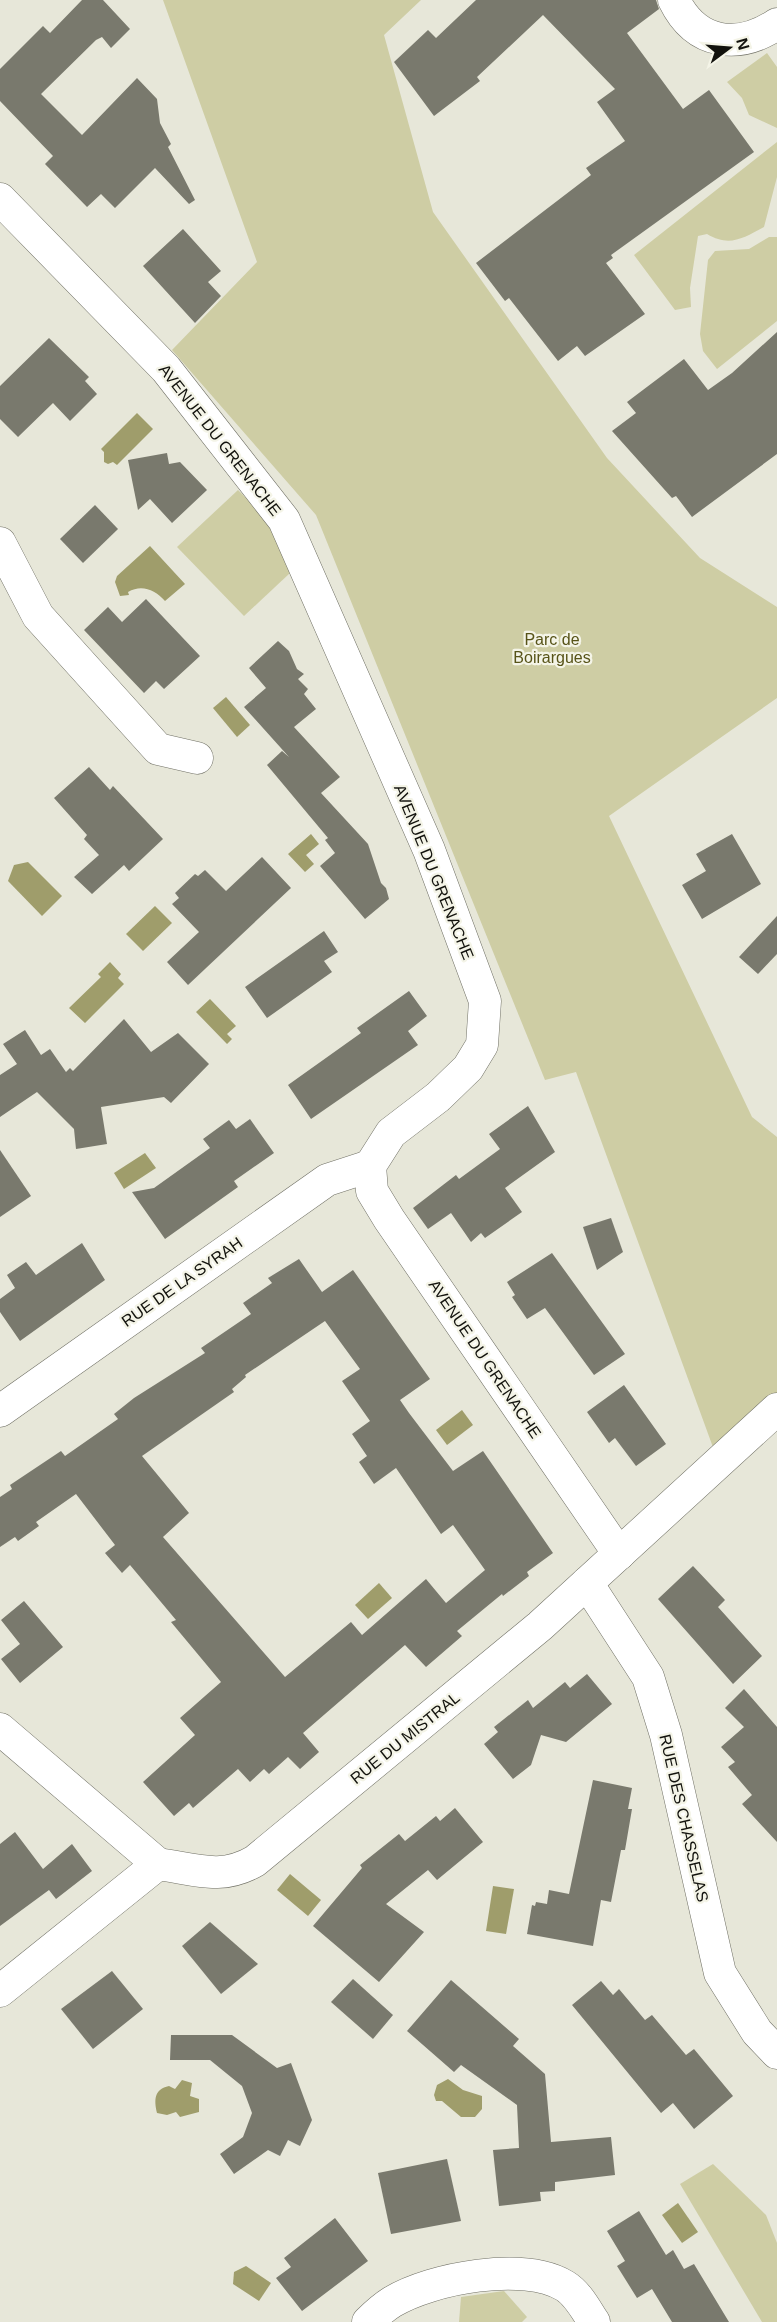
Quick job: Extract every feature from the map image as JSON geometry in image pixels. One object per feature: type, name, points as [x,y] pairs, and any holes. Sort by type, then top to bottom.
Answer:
[{"type":"street","points":[[674,0],[683,16],[696,28],[723,40],[743,40],[761,34],[777,24]]},
{"type":"street","name":"AVENUE DU GRENACHE","points":[[0,199],[166,369],[284,520],[429,850],[485,1001],[482,1045],[468,1068],[438,1097],[392,1133],[370,1166],[372,1191],[388,1219],[619,1554]]},
{"type":"street","points":[[0,543],[38,616],[158,749],[197,758]]},
{"type":"street","name":"RUE DE LA SYRAH","points":[[0,1411],[327,1180],[370,1166]]},
{"type":"street","name":"RUE DU MISTRAL","points":[[158,1864],[220,1873],[238,1871],[255,1861],[540,1626],[777,1409]]},
{"type":"street","name":"RUE DES CHASSELAS","points":[[587,1584],[648,1677],[666,1735],[720,1973],[757,2032],[777,2053]]},
{"type":"street","points":[[0,1730],[158,1864],[0,1991]]},
{"type":"street","points":[[368,2322],[393,2302],[433,2286],[474,2276],[520,2276],[542,2277],[566,2287],[581,2302],[594,2322]]},
{"type":"green space","name":"Parc de Boirargues","points":[[163,0],[421,0],[384,35],[433,212],[607,458],[700,558],[777,607],[777,698],[609,816],[752,1117],[777,1137],[777,1394],[714,1450],[576,1072],[545,1080],[316,515],[172,350],[257,262]]},
{"type":"green space","points":[[767,53],[777,67],[777,128],[749,115],[742,98],[727,82]]},
{"type":"green space","points":[[777,142],[777,177],[764,227],[749,235],[729,241],[707,234],[698,236],[690,288],[691,307],[675,310],[634,255]]},
{"type":"green space","points":[[769,237],[777,237],[777,321],[717,369],[703,351],[700,334],[708,260],[715,251],[749,249]]},
{"type":"green space","points":[[238,490],[278,530],[290,573],[244,616],[177,547]]},
{"type":"green space","points":[[713,2164],[766,2215],[777,2243],[777,2322],[762,2322],[680,2184]]},
{"type":"green space","points":[[504,2291],[527,2317],[522,2322],[459,2322],[461,2297]]},
{"type":"shaded area","points":[[137,413],[153,429],[117,465],[113,462],[108,464],[104,462],[104,452],[101,449]]},
{"type":"shaded area","points":[[150,546],[185,584],[165,601],[153,591],[143,588],[128,592],[129,595],[120,596],[115,582],[117,576]]},
{"type":"shaded area","points":[[226,697],[250,725],[237,737],[213,708]]},
{"type":"shaded area","points":[[311,834],[319,844],[306,855],[314,864],[305,872],[288,854]]},
{"type":"shaded area","points":[[28,862],[62,896],[42,916],[8,881],[14,865]]},
{"type":"shaded area","points":[[155,906],[172,923],[143,951],[126,934]]},
{"type":"shaded area","points":[[110,962],[121,974],[118,978],[124,984],[85,1023],[69,1008],[101,977],[98,974]]},
{"type":"shaded area","points":[[210,999],[236,1026],[227,1034],[232,1039],[227,1044],[196,1012]]},
{"type":"shaded area","points":[[145,1153],[156,1168],[124,1189],[114,1173]]},
{"type":"shaded area","points":[[462,1410],[473,1425],[447,1445],[436,1430]]},
{"type":"shaded area","points":[[379,1583],[392,1598],[368,1619],[355,1605]]},
{"type":"shaded area","points":[[290,1874],[321,1900],[308,1916],[277,1890]]},
{"type":"shaded area","points":[[493,1886],[514,1889],[506,1934],[486,1931]]},
{"type":"shaded area","points":[[448,2079],[463,2090],[482,2096],[482,2109],[475,2117],[461,2117],[442,2101],[436,2101],[434,2095],[437,2085]]},
{"type":"shaded area","points":[[182,2080],[192,2083],[190,2096],[199,2099],[199,2112],[180,2117],[176,2112],[167,2115],[157,2113],[156,2096],[158,2092],[169,2086],[175,2089]]},
{"type":"shaded area","points":[[678,2203],[698,2232],[682,2243],[662,2215]]},
{"type":"shaded area","points":[[246,2266],[271,2283],[259,2301],[233,2284],[234,2272]]},
{"type":"building","points":[[82,0],[103,0],[130,29],[111,48],[102,37],[96,40],[41,94],[82,135],[137,78],[157,99],[160,123],[171,144],[168,147],[195,200],[189,204],[155,168],[115,208],[101,194],[87,207],[45,164],[53,156],[0,101],[0,69],[43,26],[50,33]]},
{"type":"building","points":[[476,0],[656,0],[659,9],[627,33],[683,109],[709,90],[754,152],[611,255],[613,258],[606,263],[645,314],[585,356],[577,346],[558,361],[509,298],[505,301],[476,263],[591,175],[586,168],[625,141],[597,102],[615,89],[543,15],[477,77],[480,81],[434,116],[394,62],[428,30],[436,38]]},
{"type":"building","points":[[183,229],[221,271],[208,282],[221,296],[195,323],[143,266]]},
{"type":"building","points":[[777,332],[777,454],[692,517],[676,496],[672,498],[612,431],[636,413],[627,402],[684,359],[708,390],[732,373]]},
{"type":"building","points":[[49,338],[89,377],[85,381],[97,394],[70,421],[53,403],[18,437],[0,419],[0,386]]},
{"type":"building","points":[[167,453],[169,464],[180,462],[207,490],[172,523],[150,499],[138,510],[128,460]]},
{"type":"building","points":[[95,505],[118,529],[83,563],[60,539]]},
{"type":"building","points":[[146,599],[200,656],[164,689],[156,681],[144,693],[84,630],[108,607],[122,622]]},
{"type":"building","points":[[278,641],[289,651],[297,669],[304,674],[298,679],[308,689],[304,694],[316,709],[294,727],[340,777],[321,793],[368,844],[381,883],[386,888],[389,899],[365,919],[320,866],[335,853],[325,840],[328,838],[267,765],[282,751],[289,757],[244,707],[266,688],[249,668]]},
{"type":"building","points":[[89,767],[110,790],[113,786],[163,839],[129,871],[124,865],[92,894],[74,877],[99,855],[84,839],[87,835],[54,798]]},
{"type":"building","points":[[732,834],[761,884],[702,919],[682,885],[706,871],[696,854]]},
{"type":"building","points":[[262,857],[291,888],[188,985],[167,962],[199,932],[172,904],[179,898],[175,893],[195,874],[198,876],[205,870],[226,891]]},
{"type":"building","points":[[777,916],[777,954],[758,974],[739,957]]},
{"type":"building","points":[[324,931],[338,952],[324,961],[332,972],[267,1018],[245,987]]},
{"type":"building","points":[[409,991],[427,1016],[408,1031],[418,1045],[311,1119],[288,1085],[361,1033],[357,1028]]},
{"type":"building","points":[[124,1019],[151,1052],[178,1033],[209,1064],[171,1103],[164,1097],[101,1107],[107,1144],[76,1149],[74,1129],[37,1092],[0,1117],[0,1075],[17,1064],[3,1044],[25,1030],[41,1055],[50,1049],[66,1072],[70,1068],[73,1071]]},
{"type":"building","points":[[528,1106],[555,1152],[505,1188],[522,1212],[485,1238],[481,1233],[471,1242],[451,1213],[428,1229],[413,1208],[456,1175],[459,1179],[500,1149],[489,1134]]},
{"type":"building","points":[[250,1119],[274,1153],[234,1181],[238,1187],[165,1239],[132,1192],[154,1188],[210,1148],[203,1139],[229,1120],[236,1129]]},
{"type":"building","points":[[0,1150],[31,1196],[0,1217]]},
{"type":"building","points":[[611,1218],[623,1252],[597,1270],[583,1227]]},
{"type":"building","points":[[82,1243],[105,1280],[20,1341],[0,1312],[0,1299],[15,1288],[7,1275],[26,1262],[36,1275]]},
{"type":"building","points":[[552,1253],[625,1354],[594,1375],[545,1308],[527,1319],[512,1297],[515,1295],[507,1282]]},
{"type":"building","points":[[299,1259],[322,1292],[353,1270],[430,1379],[400,1400],[409,1413],[453,1471],[483,1451],[553,1553],[527,1572],[529,1576],[503,1596],[502,1594],[457,1631],[462,1636],[426,1667],[405,1645],[303,1733],[319,1752],[300,1769],[288,1757],[269,1774],[264,1769],[250,1782],[238,1769],[193,1808],[189,1803],[174,1816],[143,1782],[195,1735],[180,1718],[221,1682],[171,1622],[176,1620],[130,1565],[122,1573],[105,1553],[115,1545],[76,1494],[36,1522],[39,1526],[18,1541],[15,1537],[0,1547],[0,1497],[12,1489],[10,1485],[61,1451],[65,1456],[118,1419],[114,1414],[134,1398],[205,1353],[201,1348],[251,1314],[243,1303],[272,1283],[268,1278]],"holes":[[[325,1321],[360,1369],[342,1381],[370,1421],[352,1434],[367,1456],[359,1462],[374,1484],[396,1468],[441,1534],[453,1525],[485,1570],[446,1603],[426,1579],[362,1635],[351,1622],[285,1677],[163,1537],[189,1513],[142,1456],[234,1392],[232,1389],[246,1377],[245,1375]]]},
{"type":"building","points":[[624,1385],[666,1444],[636,1466],[615,1438],[609,1443],[587,1412]]},
{"type":"building","points":[[693,1566],[725,1600],[718,1607],[762,1656],[733,1684],[658,1599]]},
{"type":"building","points":[[24,1601],[63,1647],[20,1683],[1,1659],[20,1644],[1,1620]]},
{"type":"building","points":[[587,1674],[612,1704],[566,1742],[541,1735],[531,1765],[513,1779],[484,1744],[498,1732],[494,1727],[528,1700],[533,1708],[565,1682],[570,1688]]},
{"type":"building","points":[[744,1689],[777,1727],[777,1842],[742,1804],[752,1795],[728,1767],[735,1762],[721,1747],[744,1727],[725,1708]]},
{"type":"building","points":[[593,1780],[632,1788],[628,1809],[632,1809],[625,1850],[621,1850],[611,1902],[601,1900],[593,1946],[527,1934],[532,1905],[535,1906],[536,1902],[547,1904],[549,1890],[569,1894]]},
{"type":"building","points":[[455,1808],[483,1842],[437,1880],[428,1870],[386,1904],[424,1932],[379,1982],[313,1926],[362,1868],[360,1865],[399,1834],[405,1841],[436,1816],[440,1821]]},
{"type":"building","points":[[15,1832],[43,1869],[72,1844],[92,1871],[56,1899],[49,1890],[0,1926],[0,1844]]},
{"type":"building","points":[[210,1922],[258,1964],[221,1994],[182,1946]]},
{"type":"building","points":[[112,1971],[143,2009],[93,2049],[61,2009]]},
{"type":"building","points":[[353,1979],[393,2015],[373,2039],[331,2002]]},
{"type":"building","points":[[451,1980],[519,2039],[513,2046],[545,2074],[551,2142],[611,2137],[615,2175],[555,2182],[555,2191],[540,2192],[541,2201],[499,2206],[493,2150],[519,2148],[517,2105],[461,2065],[454,2072],[407,2031]]},
{"type":"building","points":[[601,1981],[613,1995],[619,1989],[645,2020],[652,2015],[686,2055],[694,2049],[733,2096],[694,2129],[673,2103],[661,2113],[572,2005]]},
{"type":"building","points":[[171,2035],[232,2035],[277,2068],[291,2063],[312,2120],[300,2146],[288,2140],[280,2156],[268,2150],[234,2174],[220,2154],[243,2137],[252,2113],[242,2086],[210,2060],[170,2060]]},
{"type":"building","points":[[447,2159],[461,2221],[391,2234],[378,2173]]},
{"type":"building","points":[[639,2211],[666,2255],[673,2250],[684,2269],[694,2264],[729,2322],[672,2322],[652,2289],[637,2298],[617,2266],[625,2261],[607,2231]]},
{"type":"building","points":[[335,2218],[368,2261],[302,2311],[276,2278],[291,2267],[284,2258]]}]
